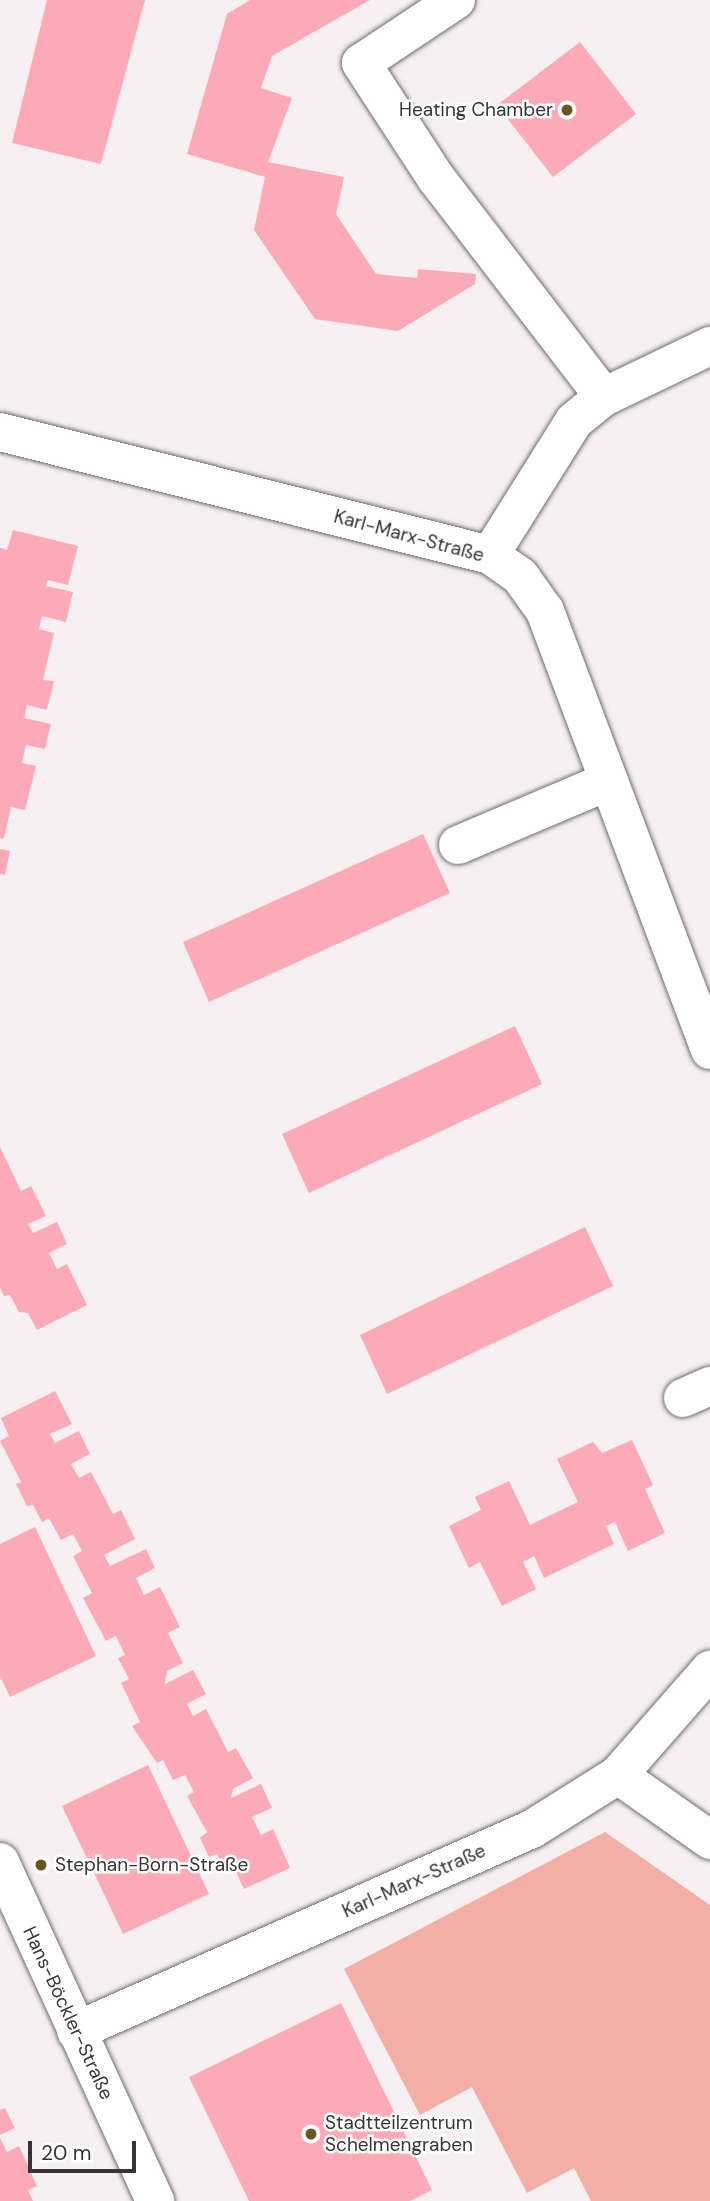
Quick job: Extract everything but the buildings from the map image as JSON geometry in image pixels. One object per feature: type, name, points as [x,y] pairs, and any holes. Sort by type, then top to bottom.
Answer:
[{"type":"street","points":[[456,0],[361,63],[436,177],[604,397]]},
{"type":"street","points":[[490,555],[574,421],[604,397],[710,346]]},
{"type":"street","name":"Karl-Marx-Straße","points":[[0,432],[490,555],[520,576],[545,611],[710,1050]]},
{"type":"street","points":[[458,845],[609,781]]},
{"type":"street","name":"Karl-Marx-Straße","points":[[76,2031],[532,1829],[618,1775],[710,1670]]},
{"type":"street","points":[[618,1775],[710,1840]]},
{"type":"street","name":"Hans-Böckler-Straße","points":[[0,1862],[155,2201]]},
{"type":"shaded area","points":[[605,1832],[710,1905],[710,2201],[591,2201],[574,2168],[527,2193],[472,2087],[420,2115],[344,1969]]},
{"type":"place","name":"Heating Chamber","points":[[567,110]]},
{"type":"place","name":"Stephan-Born-Straße","points":[[41,1865]]},
{"type":"place","name":"Stadtteilzentrum Schelmengraben","points":[[311,2134]]}]
